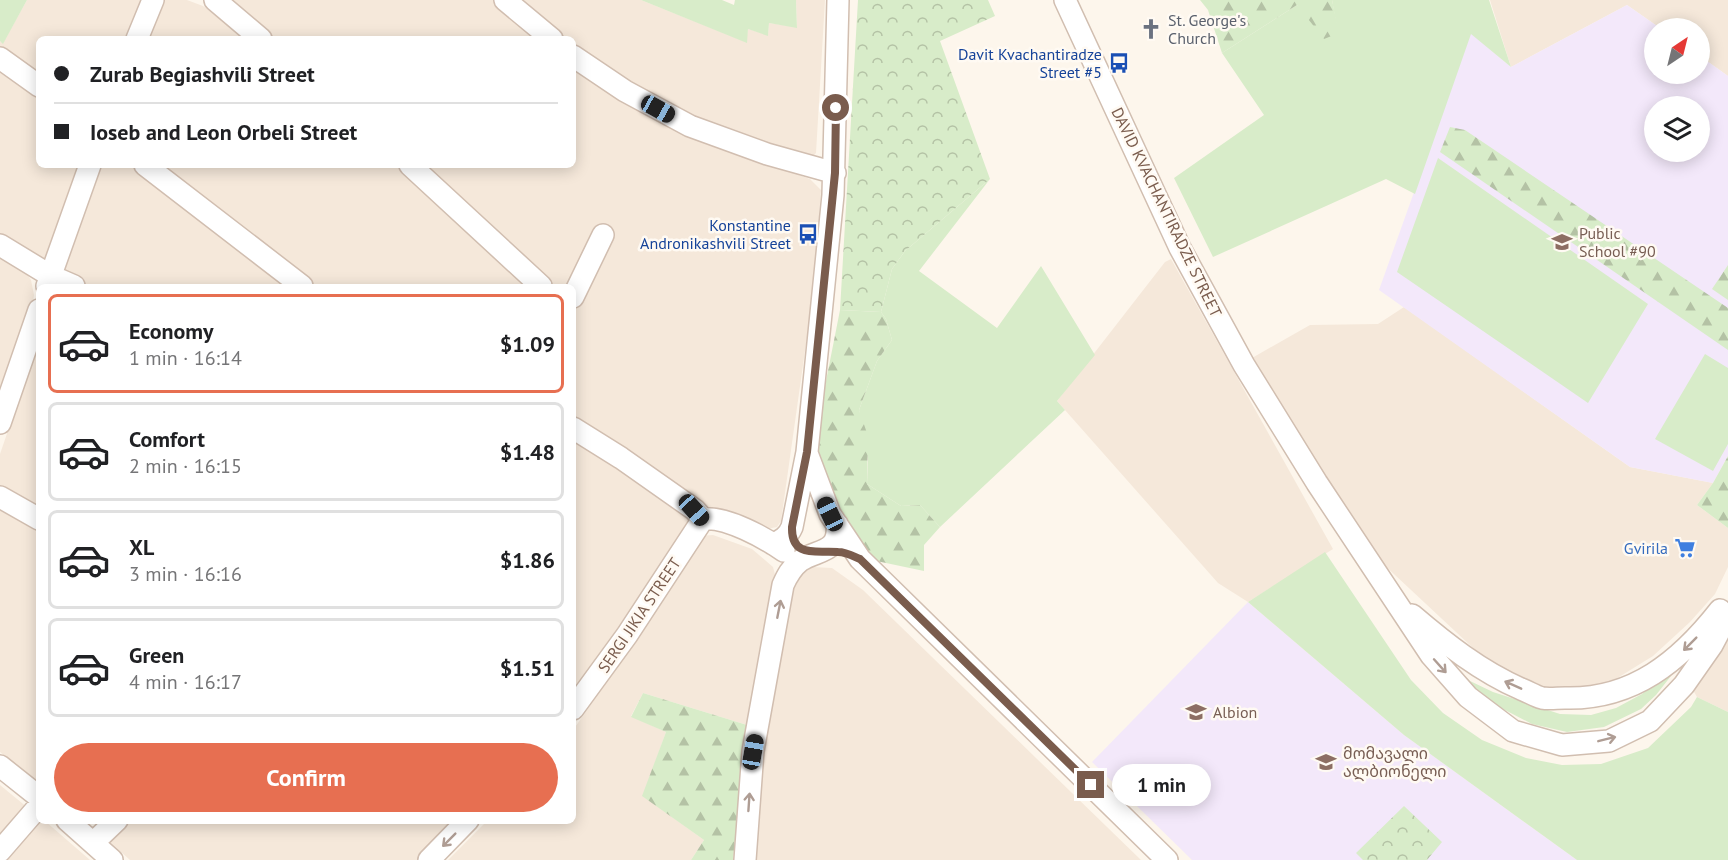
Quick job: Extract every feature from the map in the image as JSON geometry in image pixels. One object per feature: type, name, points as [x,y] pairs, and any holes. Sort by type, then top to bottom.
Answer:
[{"type":"street","points":[[138,36],[153,0]]},
{"type":"street","points":[[215,0],[257,36]]},
{"type":"street","points":[[505,0],[548,36]]},
{"type":"street","points":[[816,552],[800,548],[794,538],[793,525],[807,452],[835,173],[838,0]]},
{"type":"street","name":"DAVID KVACHANTIRADZE STREET","points":[[1065,0],[1180,248],[1244,365],[1317,483],[1431,655],[1468,697],[1513,731],[1562,745],[1609,741],[1650,721],[1684,685],[1712,645],[1728,615]]},
{"type":"street","points":[[0,58],[36,84]]},
{"type":"street","points":[[576,58],[625,91],[690,126],[767,154],[835,173]]},
{"type":"street","points":[[49,281],[89,168]]},
{"type":"street","points":[[149,168],[299,284]]},
{"type":"street","points":[[413,168],[539,284]]},
{"type":"street","points":[[576,291],[603,235]]},
{"type":"street","points":[[0,245],[49,281],[64,284]]},
{"type":"street","points":[[0,423],[36,319]]},
{"type":"street","points":[[576,430],[621,458],[694,510],[703,519],[719,520],[773,544],[787,553],[792,560],[792,568]]},
{"type":"street","points":[[745,860],[753,752],[783,585],[792,568],[816,552],[829,548],[837,537],[833,519],[807,452]]},
{"type":"street","points":[[0,498],[36,517]]},
{"type":"street","points":[[773,544],[789,534],[803,511],[810,508],[824,510],[833,519],[860,559],[1167,860]]},
{"type":"street","name":"SERGI JIKIA STREET","points":[[576,705],[627,635],[703,519]]},
{"type":"street","points":[[773,544],[816,552],[844,552],[860,559]]},
{"type":"street","name":"DAVID KVACHANTIRADZE STREET","points":[[1395,600],[1445,643],[1494,677],[1541,698],[1586,699],[1634,686],[1673,661],[1707,627],[1728,600]]},
{"type":"street","points":[[0,766],[36,795]]},
{"type":"street","points":[[0,851],[36,809]]},
{"type":"street","points":[[71,824],[112,860]]},
{"type":"street","points":[[93,843],[113,824]]},
{"type":"street","points":[[429,860],[464,824]]},
{"type":"shaded area","points":[[27,0],[142,0],[128,36],[36,36],[36,76],[0,50],[0,41],[3,43]]},
{"type":"shaded area","points":[[165,0],[187,0],[203,6],[241,36],[148,36],[159,8]]},
{"type":"shaded area","points":[[230,0],[493,0],[536,36],[269,36]]},
{"type":"shaded area","points":[[518,0],[641,0],[746,42],[748,29],[768,35],[769,23],[797,27],[796,0],[825,0],[816,153],[811,158],[719,130],[667,104],[581,50],[576,46],[576,36],[563,36]]},
{"type":"shaded area","points":[[1490,0],[1728,0],[1728,76],[1710,63],[1710,18],[1646,18],[1627,5],[1511,67]]},
{"type":"shaded area","name":"Public School #90","points":[[1627,5],[1646,18],[1644,84],[1710,84],[1710,63],[1728,76],[1728,456],[1713,483],[1630,467],[1379,290],[1471,33],[1511,67]]},
{"type":"shaded area","points":[[0,66],[36,92],[36,168],[77,168],[44,263],[0,237]]},
{"type":"shaded area","points":[[576,67],[694,138],[810,179],[821,190],[813,294],[781,521],[777,527],[767,529],[704,508],[576,422],[576,302],[611,230],[572,284],[550,284],[423,168],[576,168]]},
{"type":"shaded area","points":[[100,168],[138,168],[291,284],[82,284],[64,274],[64,267]]},
{"type":"shaded area","points":[[160,168],[401,168],[530,284],[309,284]]},
{"type":"shaded area","points":[[0,251],[20,263],[31,280],[34,295],[32,310],[0,402]]},
{"type":"shaded area","points":[[1171,259],[1333,549],[1248,602],[1218,583],[1057,401],[1165,262]]},
{"type":"shaded area","points":[[1404,307],[1630,467],[1713,483],[1697,505],[1728,528],[1728,567],[1715,594],[1690,622],[1653,656],[1619,677],[1593,689],[1549,688],[1487,661],[1380,561],[1333,499],[1252,358],[1310,325],[1378,324]]},
{"type":"shaded area","points":[[36,349],[36,782],[0,752],[0,454]]},
{"type":"shaded area","points":[[576,442],[632,475],[696,521],[576,691]]},
{"type":"shaded area","points":[[713,535],[752,549],[773,567],[776,578],[747,725],[643,693],[631,716],[666,732],[643,796],[704,840],[691,860],[448,860],[484,824],[576,824],[576,726],[616,669],[699,536]]},
{"type":"shaded area","points":[[812,567],[832,568],[863,590],[1141,860],[753,860],[759,772],[789,589],[798,577]]},
{"type":"shaded area","name":"Albion","points":[[1248,602],[1404,735],[1577,860],[1192,860],[1092,762]]},
{"type":"shaded area","points":[[1728,625],[1728,712],[1697,697],[1693,690]]},
{"type":"shaded area","points":[[0,785],[28,808],[0,839]]},
{"type":"shaded area","points":[[36,823],[48,824],[90,860],[3,860]]},
{"type":"shaded area","points":[[121,824],[455,824],[418,860],[130,860],[108,840]]},
{"type":"green space","points":[[0,0],[27,0],[3,44],[0,41]]},
{"type":"green space","points":[[641,0],[722,0],[734,5],[735,0],[796,0],[797,28],[769,23],[768,36],[748,29],[747,43]]},
{"type":"green space","points":[[858,0],[988,0],[995,16],[940,41],[990,179],[905,251],[892,269],[881,312],[840,310]]},
{"type":"green space","points":[[1200,0],[1332,0],[1339,33],[1324,39],[1297,5],[1222,53],[1208,10]]},
{"type":"green space","points":[[1332,0],[1489,0],[1511,67],[1471,34],[1415,194],[1386,179],[1213,257],[1174,178],[1264,115],[1222,53],[1297,5],[1338,33]]},
{"type":"green space","points":[[1450,127],[1465,130],[1728,308],[1728,350],[1440,152]]},
{"type":"green space","points":[[1438,158],[1648,304],[1588,403],[1397,272]]},
{"type":"green space","points":[[990,179],[919,271],[997,328],[1041,266],[1095,355],[1057,401],[1065,410],[940,527],[920,505],[901,506],[867,484],[868,459],[859,410],[877,361],[892,340],[886,319],[881,312],[892,269],[905,251]]},
{"type":"green space","points":[[1728,265],[1728,300],[1712,289]]},
{"type":"green space","points":[[840,310],[881,312],[886,319],[892,340],[877,361],[859,410],[868,436],[867,484],[901,506],[920,505],[940,527],[924,545],[924,571],[867,559],[833,511],[812,452]]},
{"type":"green space","points":[[1705,354],[1728,368],[1728,444],[1713,471],[1655,439]]},
{"type":"green space","points":[[1728,456],[1728,528],[1697,505]]},
{"type":"green space","points":[[1325,552],[1411,680],[1443,713],[1482,740],[1526,758],[1562,765],[1601,764],[1648,748],[1691,707],[1697,697],[1728,712],[1728,860],[1577,860],[1404,735],[1248,602]]},
{"type":"green space","points":[[1446,658],[1470,681],[1493,692],[1560,714],[1591,715],[1616,708],[1642,694],[1667,673],[1671,676],[1641,709],[1604,727],[1567,732],[1532,724],[1482,698]]},
{"type":"green space","points":[[643,693],[747,725],[733,860],[691,860],[704,840],[642,796],[666,732],[631,717]]},
{"type":"green space","points":[[1404,806],[1442,842],[1427,860],[1363,860],[1356,853]]},
{"type":"place","name":"St. George's Church","points":[[1151,29]]},
{"type":"place","name":"Davit Kvachantiradze Street #5","points":[[1119,63]]},
{"type":"place","name":"Konstantine Andronikashvili Street","points":[[808,234]]},
{"type":"place","name":"Public School #90","points":[[1562,242]]},
{"type":"place","name":"Gvirila","points":[[1685,548]]},
{"type":"place","name":"Albion","points":[[1196,712]]},
{"type":"place","name":"მომავალი ალბიონელი","points":[[1326,762]]},
{"type":"route","points":[[836,108],[833,195],[807,452],[792,527],[794,538],[800,548],[806,551],[813,553],[844,552],[860,559],[1091,785]]}]
